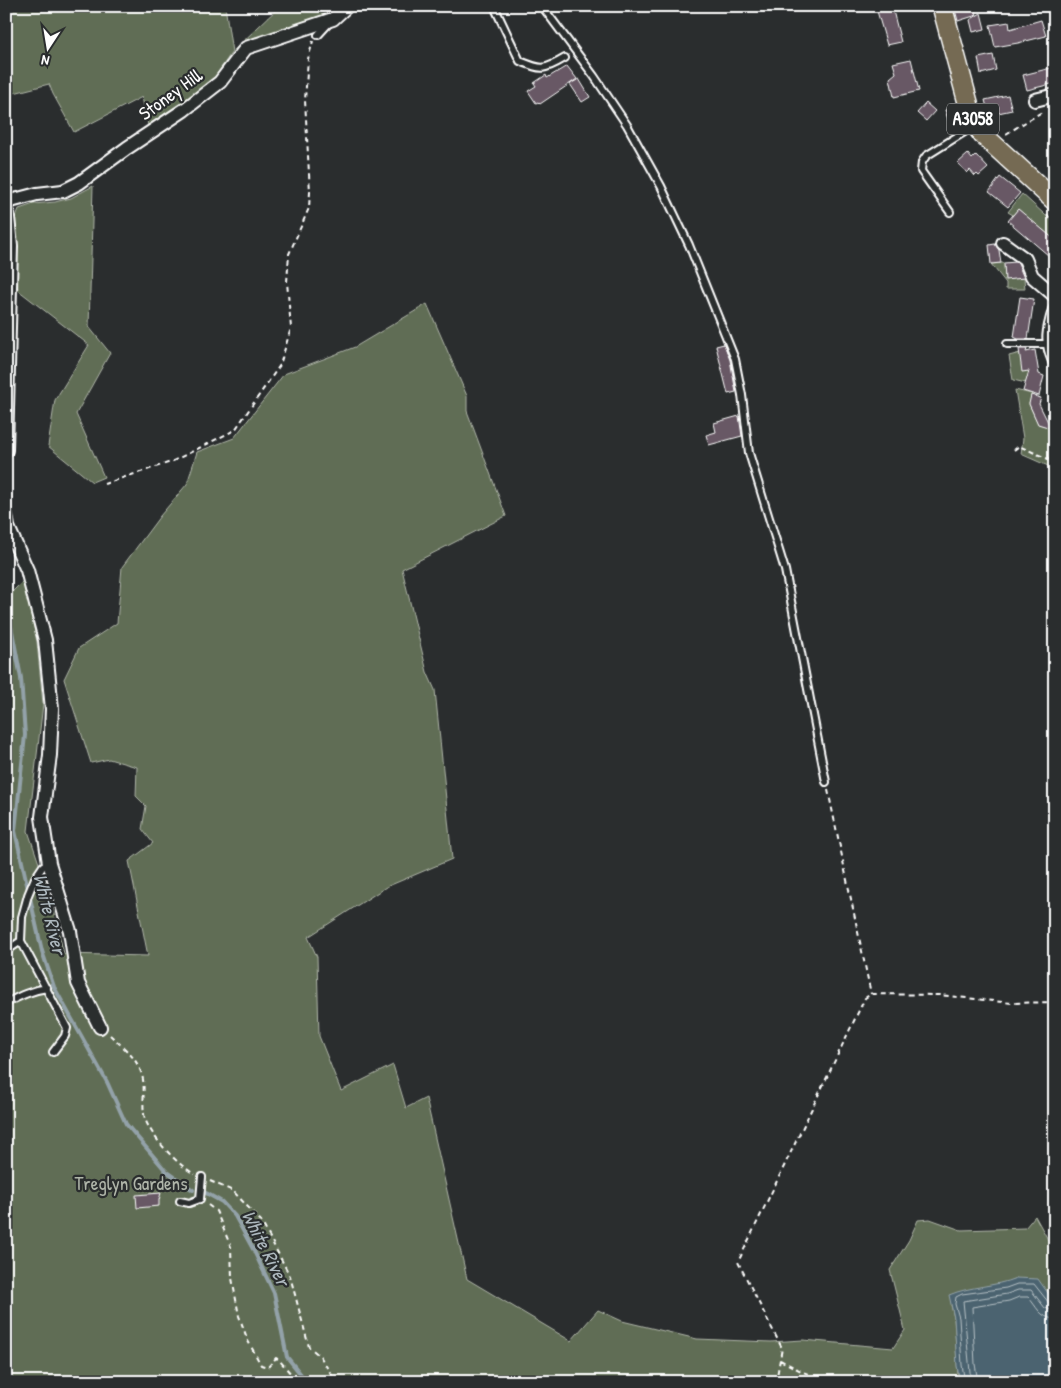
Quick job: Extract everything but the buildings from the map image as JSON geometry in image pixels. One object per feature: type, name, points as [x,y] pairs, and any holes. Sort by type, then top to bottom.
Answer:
[{"type":"main road","name":"A3058","points":[[942,6],[966,98],[976,124],[983,135],[1055,201]]},
{"type":"street","name":"Stoney Hill","points":[[7,200],[63,191],[79,183],[184,110],[220,82],[246,48],[333,19],[346,6]]},
{"type":"street","points":[[1034,100],[1055,95]]},
{"type":"street","points":[[6,450],[11,246],[7,200]]},
{"type":"street","points":[[1003,243],[1025,259],[1032,276],[1055,296]]},
{"type":"street","points":[[1055,310],[1050,327],[1049,344],[1055,361]]},
{"type":"street","points":[[6,515],[8,527],[27,570],[45,640],[52,709],[50,755],[42,817],[49,863],[70,931],[78,983],[100,1027]]},
{"type":"lane","points":[[494,6],[520,60],[539,69],[552,65],[564,58]]},
{"type":"lane","points":[[542,6],[594,76],[627,126],[661,186],[689,246],[735,359],[750,453],[785,570],[826,782]]},
{"type":"lane","points":[[318,35],[333,19]]},
{"type":"lane","points":[[950,212],[921,171],[922,162],[926,156],[976,124]]},
{"type":"lane","points":[[1007,344],[1049,344]]},
{"type":"lane","points":[[49,863],[43,866],[30,891],[22,916],[21,941],[47,988],[66,1028],[65,1036],[53,1052]]},
{"type":"lane","points":[[6,951],[21,941]]},
{"type":"lane","points":[[6,1003],[23,994],[47,988]]},
{"type":"lane","points":[[180,1201],[189,1203],[200,1197],[202,1177]]},
{"type":"path","points":[[104,484],[171,462],[235,430],[280,365],[291,328],[287,282],[289,254],[309,208],[310,192],[305,100],[308,59],[313,43],[318,35]]},
{"type":"path","points":[[1002,137],[1048,108]]},
{"type":"path","points":[[1014,450],[1019,446],[1055,462]]},
{"type":"path","points":[[826,782],[871,994]]},
{"type":"path","points":[[776,1382],[782,1348],[738,1262],[864,998],[871,994],[940,996],[1012,1003],[1055,1002]]},
{"type":"path","points":[[100,1027],[132,1054],[142,1074],[144,1116],[154,1134],[177,1163],[188,1172],[233,1191],[261,1221],[290,1276],[309,1347],[320,1356],[336,1382]]},
{"type":"path","points":[[200,1197],[216,1211],[231,1247],[232,1278],[239,1316],[257,1360],[261,1365],[268,1367],[276,1358],[298,1382]]},
{"type":"path","points":[[780,1360],[803,1372],[830,1382]]},
{"type":"green space","points":[[6,6],[225,6],[232,52],[210,84],[178,109],[148,126],[142,97],[74,132],[49,84],[6,95]]},
{"type":"green space","points":[[280,6],[321,6],[328,14],[253,41],[232,52]]},
{"type":"green space","points":[[93,186],[89,327],[110,353],[76,414],[104,477],[92,482],[48,446],[55,400],[89,345],[18,290],[15,219],[19,209],[34,204],[71,198]]},
{"type":"green space","points":[[1022,194],[1055,224],[1055,240],[1018,209],[1013,215],[1008,212]]},
{"type":"green space","points":[[1004,263],[1005,279],[1024,278],[1025,289],[1006,289],[1006,283],[991,264]]},
{"type":"green space","name":"Treglyn Gardens","points":[[427,304],[467,396],[467,411],[506,516],[402,569],[427,672],[435,690],[452,859],[386,887],[308,937],[317,957],[319,1036],[341,1091],[393,1065],[406,1108],[426,1098],[467,1279],[571,1341],[598,1310],[622,1321],[697,1339],[771,1342],[803,1340],[893,1348],[905,1330],[890,1270],[909,1240],[918,1220],[930,1219],[961,1230],[1025,1228],[1035,1216],[1051,1245],[1053,1235],[1055,1237],[1055,1303],[1047,1290],[1016,1278],[1005,1283],[987,1286],[951,1305],[954,1318],[957,1382],[6,1382],[6,598],[24,580],[37,642],[43,704],[28,831],[47,887],[64,954],[148,956],[129,861],[153,843],[142,829],[146,806],[136,796],[137,767],[109,759],[91,763],[64,679],[79,648],[117,623],[122,567],[160,516],[187,484],[197,452],[234,438],[284,374],[355,347]]},
{"type":"green space","points":[[1020,353],[1029,371],[1026,383],[1013,380],[1009,356]]},
{"type":"green space","points":[[1015,390],[1032,394],[1029,404],[1038,424],[1050,427],[1052,419],[1055,420],[1055,469],[1021,454],[1023,438]]},
{"type":"water","points":[[1016,1278],[1038,1279],[1055,1303],[1055,1382],[960,1382],[954,1318],[949,1295]]},
{"type":"waterway","name":"White River","points":[[6,600],[21,678],[25,735],[15,831],[42,951],[54,987],[107,1082],[126,1124],[166,1171],[193,1190]]},
{"type":"waterway","name":"White River","points":[[206,1193],[222,1202],[235,1216],[253,1249],[274,1293],[287,1357],[307,1382]]}]
